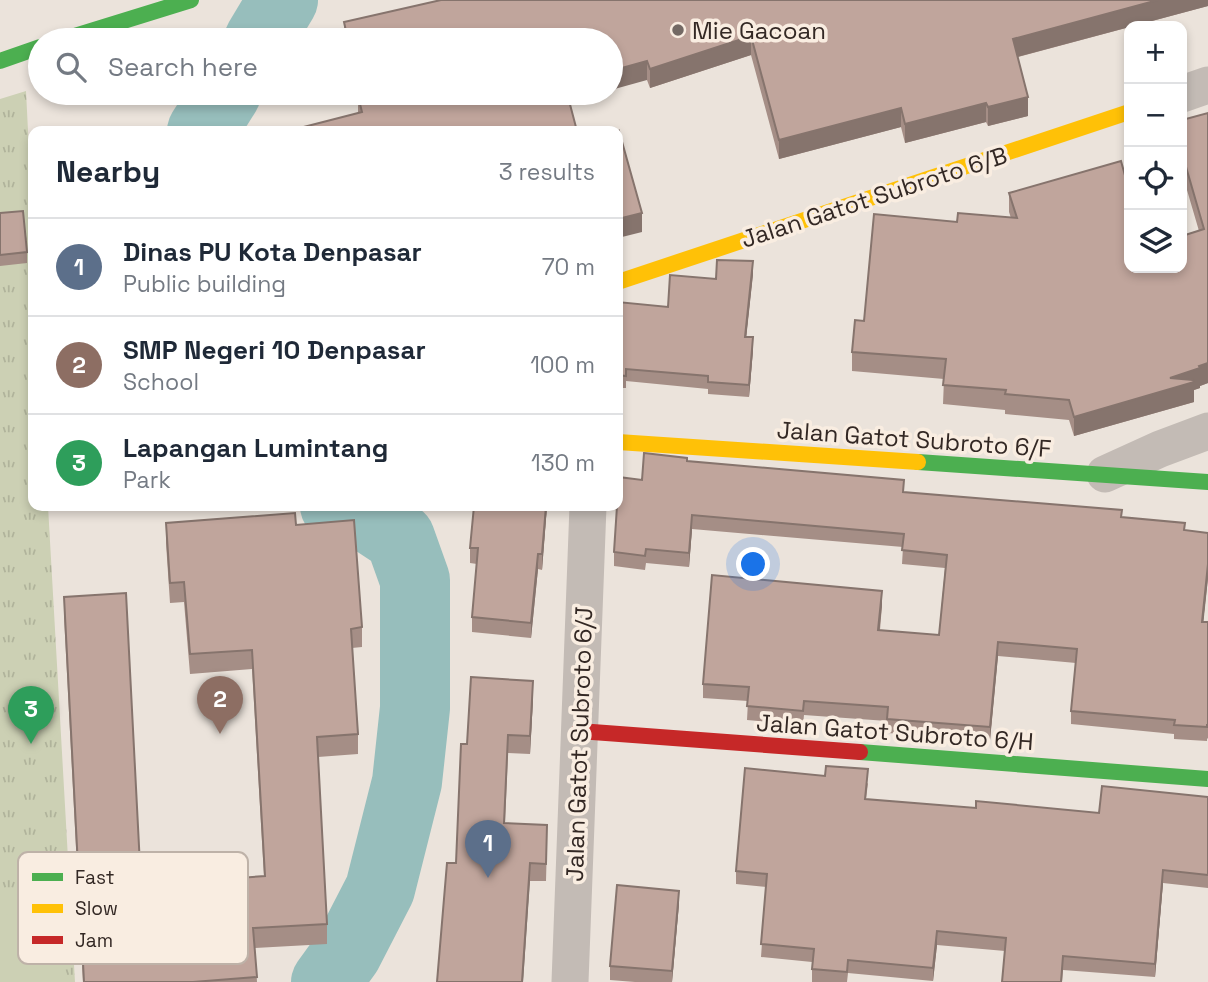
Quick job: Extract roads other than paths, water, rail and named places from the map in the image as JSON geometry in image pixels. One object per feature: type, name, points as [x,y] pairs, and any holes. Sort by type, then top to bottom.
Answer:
[{"type":"main road","points":[[101,28],[191,0]]},
{"type":"main road","points":[[0,61],[28,51]]},
{"type":"main road","name":"Jalan Gatot Subroto 6/B","points":[[623,280],[1124,114]]},
{"type":"main road","name":"Jalan Gatot Subroto 6/F","points":[[623,442],[1208,482]]},
{"type":"main road","name":"Jalan Gatot Subroto 6/H","points":[[579,731],[1208,779]]},
{"type":"street","points":[[1187,92],[1208,85]]},
{"type":"street","points":[[1105,474],[1208,431]]},
{"type":"street","name":"Jalan Gatot Subroto 6/J","points":[[570,982],[588,511]]},
{"type":"waterway","points":[[266,28],[283,0]]},
{"type":"waterway","points":[[205,126],[218,105]]},
{"type":"waterway","points":[[326,982],[347,953],[380,889],[407,782],[415,708],[415,580],[400,538],[359,511]]},
{"type":"place","name":"Mie Gacoan","points":[[678,30]]},
{"type":"place","name":"SMP Negeri 10 Denpasar","points":[[220,734]]},
{"type":"place","name":"Lapangan Lumintang","points":[[31,744]]},
{"type":"place","name":"Dinas PU Kota Denpasar","points":[[488,878]]}]
